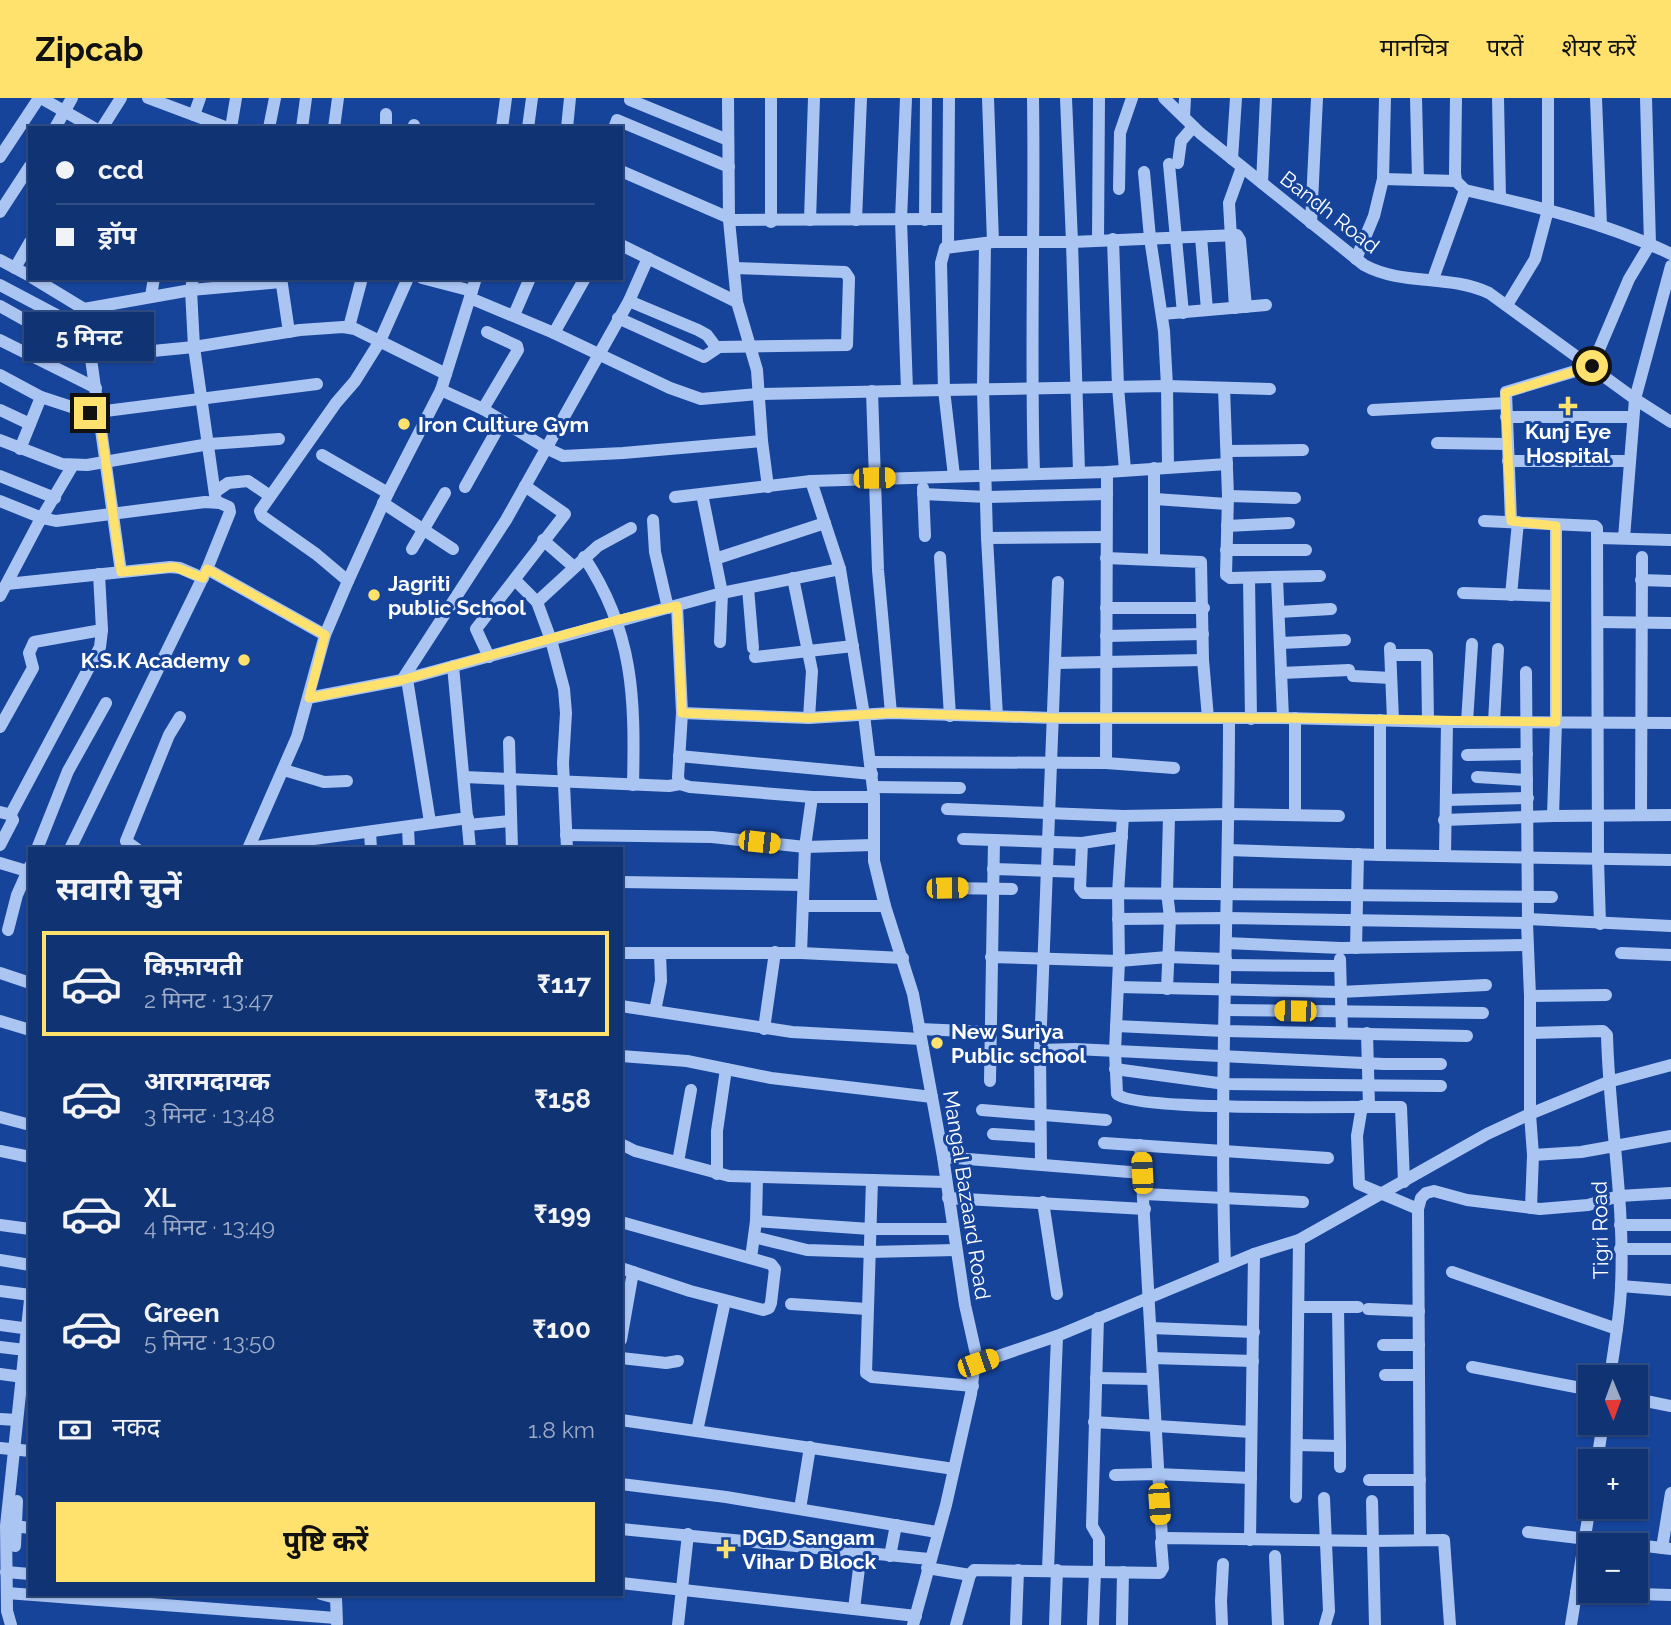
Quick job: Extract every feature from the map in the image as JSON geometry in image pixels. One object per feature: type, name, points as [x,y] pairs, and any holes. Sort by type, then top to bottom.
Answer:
[{"type":"street","points":[[0,157],[40,98],[90,126]]},
{"type":"street","points":[[56,126],[72,98]]},
{"type":"street","points":[[103,126],[121,98]]},
{"type":"street","points":[[148,98],[166,101],[224,126]]},
{"type":"street","points":[[194,115],[200,98]]},
{"type":"street","points":[[229,126],[236,98]]},
{"type":"street","points":[[269,126],[275,98]]},
{"type":"street","points":[[302,126],[306,98]]},
{"type":"street","points":[[334,126],[338,98]]},
{"type":"street","points":[[502,126],[506,98]]},
{"type":"street","points":[[528,126],[532,98]]},
{"type":"street","points":[[567,126],[570,98]]},
{"type":"street","points":[[728,98],[729,220],[737,302],[757,370],[768,486]]},
{"type":"street","points":[[771,98],[771,222]]},
{"type":"street","points":[[810,220],[814,98]]},
{"type":"street","points":[[856,220],[861,98]]},
{"type":"street","points":[[906,98],[901,220],[907,390]]},
{"type":"street","points":[[925,220],[926,98]]},
{"type":"street","points":[[949,98],[948,246],[942,253],[941,263],[944,390],[954,476]]},
{"type":"street","points":[[988,98],[989,242],[983,389],[987,538],[997,716]]},
{"type":"street","points":[[1033,98],[1035,241],[1031,286],[1034,473]]},
{"type":"street","points":[[1066,98],[1079,472]]},
{"type":"street","points":[[1098,240],[1099,98]]},
{"type":"street","points":[[1119,189],[1120,133],[1132,98]]},
{"type":"street","name":"Bandh Road","points":[[1164,98],[1188,122],[1356,259],[1379,273],[1476,287],[1507,304],[1635,399],[1671,422]]},
{"type":"street","points":[[1183,313],[1173,164],[1188,122],[1185,98]]},
{"type":"street","points":[[1230,236],[1229,203],[1237,163],[1236,98]]},
{"type":"street","points":[[1262,183],[1266,98]]},
{"type":"street","points":[[1311,223],[1317,98]]},
{"type":"street","points":[[1356,259],[1374,216],[1383,179],[1385,98]]},
{"type":"street","points":[[1416,98],[1418,180]]},
{"type":"street","points":[[1433,279],[1461,185],[1456,98]]},
{"type":"street","points":[[1499,98],[1500,198]]},
{"type":"street","points":[[1507,304],[1535,259],[1548,210],[1548,98]]},
{"type":"street","points":[[1597,98],[1601,226]]},
{"type":"street","points":[[1511,595],[1515,522],[1506,444],[1506,391],[1592,366],[1629,279],[1650,244],[1646,98]]},
{"type":"street","points":[[630,100],[728,140]]},
{"type":"street","points":[[386,114],[386,126]]},
{"type":"street","points":[[614,126],[615,120],[618,120],[729,167]]},
{"type":"street","points":[[1099,133],[1120,133]]},
{"type":"street","points":[[0,212],[28,169]]},
{"type":"street","points":[[623,172],[729,220],[771,222],[947,219]]},
{"type":"street","points":[[1144,172],[1150,238],[1162,314],[1167,386],[1161,467],[1155,499],[1154,558]]},
{"type":"street","points":[[1383,179],[1461,185],[1601,226],[1671,254]]},
{"type":"street","points":[[948,246],[989,242],[1072,242],[1237,235],[1240,238],[1240,307]]},
{"type":"street","points":[[1201,237],[1207,310]]},
{"type":"street","points":[[1113,239],[1118,387],[1125,470]]},
{"type":"street","points":[[15,268],[28,245]]},
{"type":"street","points":[[623,245],[737,302]]},
{"type":"street","points":[[430,822],[405,679],[506,520],[629,301],[648,258]]},
{"type":"street","points":[[0,260],[28,275]]},
{"type":"street","points":[[1624,538],[1635,399],[1671,266]]},
{"type":"street","points":[[716,347],[847,345],[848,275],[840,270],[734,268]]},
{"type":"street","points":[[151,296],[154,280]]},
{"type":"street","points":[[84,309],[151,296],[192,284],[281,280],[289,332]]},
{"type":"street","points":[[349,327],[361,280]]},
{"type":"street","points":[[348,581],[316,554],[262,516],[260,511],[336,403],[355,382],[380,341],[407,280]]},
{"type":"street","points":[[431,280],[472,289],[514,315],[693,398],[1032,388],[1167,386],[1270,389]]},
{"type":"street","points":[[514,315],[529,280]]},
{"type":"street","points":[[554,332],[584,280]]},
{"type":"street","points":[[51,283],[84,309],[121,572]]},
{"type":"street","points":[[72,847],[205,573],[230,512],[216,497],[194,347],[192,284]]},
{"type":"street","points":[[0,285],[87,331]]},
{"type":"street","points":[[248,847],[284,770],[309,698],[325,635],[385,498],[442,390],[472,289]]},
{"type":"street","points":[[629,301],[698,330],[707,335],[716,347]]},
{"type":"street","points":[[1162,314],[1266,305]]},
{"type":"street","points":[[0,306],[91,357],[349,327],[446,374]]},
{"type":"street","points":[[618,318],[702,357],[708,356],[716,347]]},
{"type":"street","points":[[483,409],[519,347],[487,332]]},
{"type":"street","points":[[0,340],[96,388]]},
{"type":"street","points":[[0,375],[41,397],[81,412],[99,413],[317,384]]},
{"type":"street","points":[[1224,388],[1227,578],[1320,576]]},
{"type":"street","points":[[442,390],[483,409],[546,449],[567,456],[762,441]]},
{"type":"street","points":[[872,391],[878,570],[891,713]]},
{"type":"street","points":[[20,449],[41,397]]},
{"type":"street","points":[[1373,410],[1506,403]]},
{"type":"street","points":[[0,410],[30,424]]},
{"type":"street","points":[[1506,417],[1633,417]]},
{"type":"street","points":[[465,487],[502,421]]},
{"type":"street","points":[[0,440],[52,461],[74,465],[107,462],[209,444],[279,439]]},
{"type":"street","points":[[1437,443],[1506,444]]},
{"type":"street","points":[[675,497],[811,481],[1107,472],[1303,450]]},
{"type":"street","points":[[322,455],[453,549]]},
{"type":"street","points":[[1508,461],[1629,461]]},
{"type":"street","points":[[0,596],[74,465]]},
{"type":"street","points":[[1106,763],[1107,472]]},
{"type":"street","points":[[0,476],[55,498]]},
{"type":"street","points":[[922,477],[925,536]]},
{"type":"street","points":[[0,501],[56,521],[205,502],[216,497],[228,483],[248,481],[270,496]]},
{"type":"street","name":"Mangal Bazaard Road","points":[[811,481],[840,569],[872,780],[876,876],[913,995],[943,1157],[965,1305],[978,1363],[974,1368],[954,1469],[914,1621]]},
{"type":"street","points":[[489,657],[476,629],[565,514],[525,486]]},
{"type":"street","points":[[412,549],[445,493]]},
{"type":"street","points":[[923,494],[987,497],[1107,494]]},
{"type":"street","points":[[702,495],[722,593],[720,642]]},
{"type":"street","points":[[1155,499],[1295,498]]},
{"type":"street","points":[[653,520],[655,552],[672,607],[682,713],[678,777],[681,784]]},
{"type":"street","points":[[1484,521],[1595,526],[1599,538],[1597,723],[1600,923]]},
{"type":"street","points":[[715,559],[825,523]]},
{"type":"street","points":[[1227,526],[1289,523]]},
{"type":"street","points":[[1553,816],[1556,526]]},
{"type":"street","points":[[537,602],[584,557],[607,540],[631,528]]},
{"type":"street","points":[[987,538],[1106,537]]},
{"type":"street","points":[[1599,538],[1671,540]]},
{"type":"street","points":[[544,540],[574,566]]},
{"type":"street","points":[[1226,550],[1306,550]]},
{"type":"street","points":[[584,557],[609,599],[630,674],[634,705],[632,785]]},
{"type":"street","points":[[940,557],[950,716]]},
{"type":"street","points":[[1641,815],[1642,557]]},
{"type":"street","points":[[1106,558],[1201,562],[1203,660],[1208,718]]},
{"type":"street","points":[[6,584],[175,567],[205,573],[325,635]]},
{"type":"street","points":[[309,698],[405,679],[722,593],[840,569]]},
{"type":"street","points":[[0,845],[13,820],[5,813],[100,647],[102,630],[99,574]]},
{"type":"street","points":[[793,578],[812,671],[809,718]]},
{"type":"street","points":[[1277,578],[1281,673],[1289,718],[1295,815]]},
{"type":"street","points":[[1248,579],[1251,719]]},
{"type":"street","points":[[515,580],[537,602],[551,640],[565,697],[567,847]]},
{"type":"street","points":[[1641,580],[1671,581]]},
{"type":"street","points":[[1041,1164],[1040,1050],[1058,582]]},
{"type":"street","points":[[748,588],[754,653],[808,653],[853,646]]},
{"type":"street","points":[[1463,593],[1556,596]]},
{"type":"street","points":[[1106,608],[1204,608]]},
{"type":"street","points":[[1279,612],[1331,609]]},
{"type":"street","points":[[1598,622],[1671,622]]},
{"type":"street","points":[[0,727],[33,667],[29,653],[34,642],[102,630]]},
{"type":"street","points":[[1106,636],[1203,634]]},
{"type":"street","points":[[1281,643],[1345,640]]},
{"type":"street","points":[[1467,722],[1472,644]]},
{"type":"street","points":[[1494,722],[1498,649]]},
{"type":"street","points":[[1380,855],[1391,652],[1427,655],[1428,721]]},
{"type":"street","points":[[1056,663],[1203,660]]},
{"type":"street","points":[[453,666],[470,847]]},
{"type":"street","points":[[1526,672],[1528,817],[1525,858],[1533,1156],[1531,1208]]},
{"type":"street","points":[[1281,673],[1351,673],[1391,678]]},
{"type":"street","points":[[38,847],[68,771],[106,704]]},
{"type":"street","points":[[682,713],[809,718],[891,713],[1053,718],[1671,723]]},
{"type":"street","points":[[134,847],[126,841],[169,735],[180,717]]},
{"type":"street","points":[[1226,1266],[1223,1198],[1229,718]]},
{"type":"street","points":[[1445,856],[1447,722]]},
{"type":"street","points":[[509,742],[512,847]]},
{"type":"street","points":[[1467,755],[1527,754]]},
{"type":"street","points":[[679,756],[960,788]]},
{"type":"street","points":[[464,777],[632,785],[681,784],[812,797],[872,780],[1052,763],[1106,763],[1174,768]]},
{"type":"street","points":[[284,770],[324,782],[347,781]]},
{"type":"street","points":[[1477,777],[1527,780]]},
{"type":"street","points":[[802,953],[805,847],[812,797]]},
{"type":"street","points":[[1446,800],[1528,799]]},
{"type":"street","points":[[947,809],[1169,817],[1229,814],[1339,816]]},
{"type":"street","points":[[1444,820],[1671,815]]},
{"type":"street","points":[[1123,816],[1118,893],[1119,961],[1115,1051],[1116,1089],[1122,1098],[1225,1106],[1401,1107],[1404,1182]]},
{"type":"street","points":[[1167,989],[1170,918],[1167,892],[1169,817]]},
{"type":"street","points":[[255,847],[340,834],[408,828],[430,822],[511,821]]},
{"type":"street","points":[[408,828],[410,847]]},
{"type":"street","points":[[370,832],[371,847]]},
{"type":"street","points":[[340,834],[341,847]]},
{"type":"street","points":[[566,835],[712,837],[805,847],[873,845]]},
{"type":"street","points":[[963,839],[1082,843],[1122,837]]},
{"type":"street","points":[[990,1081],[994,840]]},
{"type":"street","points":[[1082,843],[1081,892],[1552,897]]},
{"type":"street","points":[[1228,850],[1671,860]]},
{"type":"street","points":[[1356,948],[1358,855]]},
{"type":"street","points":[[0,863],[28,870]]},
{"type":"street","points":[[993,869],[1080,872]]},
{"type":"street","points":[[8,930],[17,895],[28,872]]},
{"type":"street","points":[[623,882],[803,885]]},
{"type":"street","points":[[947,888],[1012,888]]},
{"type":"street","points":[[804,906],[885,906]]},
{"type":"street","points":[[1118,919],[1527,921],[1671,926]]},
{"type":"street","points":[[1226,943],[1341,948],[1527,945]]},
{"type":"street","points":[[1341,948],[1339,967],[1342,1033]]},
{"type":"street","points":[[623,953],[802,953],[902,958]]},
{"type":"street","points":[[654,1011],[661,981],[660,953]]},
{"type":"street","points":[[764,1029],[775,953]]},
{"type":"street","points":[[1621,953],[1671,955]]},
{"type":"street","points":[[992,957],[1119,961],[1168,957],[1339,967]]},
{"type":"street","points":[[0,973],[28,982]]},
{"type":"street","points":[[1118,987],[1340,992],[1486,985]]},
{"type":"street","points":[[1530,996],[1606,995]]},
{"type":"street","points":[[623,1006],[764,1029],[854,1036],[990,1032]]},
{"type":"street","points":[[1225,1010],[1483,1013]]},
{"type":"street","points":[[0,1021],[28,1029]]},
{"type":"street","points":[[1116,1026],[1467,1036]]},
{"type":"street","name":"Tigri Road","points":[[1530,1033],[1606,1032],[1620,1225],[1621,1286],[1612,1365]]},
{"type":"street","points":[[1367,1033],[1369,1086],[1357,1136],[1359,1184],[1418,1209]]},
{"type":"street","points":[[1040,1050],[1441,1064]]},
{"type":"street","points":[[623,1056],[687,1061],[820,1085],[932,1097]]},
{"type":"street","points":[[978,1363],[1057,1336],[1254,1254],[1299,1240],[1487,1135],[1530,1114],[1608,1083],[1671,1065]]},
{"type":"street","points":[[717,1174],[717,1130],[726,1069]]},
{"type":"street","points":[[1115,1069],[1225,1084],[1441,1086]]},
{"type":"street","points":[[678,1162],[691,1090]]},
{"type":"street","points":[[982,1110],[1106,1120]]},
{"type":"street","points":[[0,1117],[28,1124]]},
{"type":"street","points":[[993,1134],[1040,1137]]},
{"type":"street","points":[[1533,1156],[1671,1136]]},
{"type":"street","points":[[1104,1143],[1328,1158]]},
{"type":"street","points":[[623,1145],[635,1151],[717,1174],[946,1182]]},
{"type":"street","points":[[956,1625],[970,1575],[978,1570],[1163,1572],[1140,1145]]},
{"type":"street","points":[[0,1151],[28,1157]]},
{"type":"street","points":[[943,1157],[1142,1173]]},
{"type":"street","points":[[751,1258],[756,1221],[757,1177]]},
{"type":"street","points":[[872,1180],[864,1370],[868,1376],[972,1386]]},
{"type":"street","points":[[1420,1540],[1418,1209],[1421,1198],[1434,1191],[1467,1200],[1531,1208],[1581,1206],[1619,1196],[1671,1193]]},
{"type":"street","points":[[1144,1194],[1303,1202]]},
{"type":"street","points":[[948,1198],[1145,1209]]},
{"type":"street","points":[[1044,1202],[1057,1294]]},
{"type":"street","points":[[756,1221],[870,1229],[953,1229]]},
{"type":"street","points":[[623,1223],[751,1258],[774,1267],[769,1308],[763,1310],[627,1270],[623,1317]]},
{"type":"street","points":[[0,1225],[28,1229]]},
{"type":"street","points":[[1620,1225],[1671,1225]]},
{"type":"street","points":[[754,1237],[807,1250],[956,1250]]},
{"type":"street","points":[[1296,1497],[1299,1240]]},
{"type":"street","points":[[1620,1248],[1671,1249]]},
{"type":"street","points":[[1250,1540],[1254,1254]]},
{"type":"street","points":[[0,1260],[28,1265]]},
{"type":"street","points":[[1452,1272],[1617,1329]]},
{"type":"street","points":[[1621,1286],[1671,1290]]},
{"type":"street","points":[[0,1291],[28,1297]]},
{"type":"street","points":[[697,1431],[725,1301]]},
{"type":"street","points":[[791,1304],[867,1309]]},
{"type":"street","points":[[1299,1307],[1419,1311]]},
{"type":"street","points":[[1338,1307],[1340,1467]]},
{"type":"street","points":[[1093,1625],[1100,1538],[1092,1526],[1098,1318]]},
{"type":"street","points":[[0,1325],[28,1329],[22,1450],[14,1503],[3,1538],[15,1609],[7,1623]]},
{"type":"street","points":[[1151,1328],[1254,1332]]},
{"type":"street","points":[[1055,1625],[1052,1570],[1057,1336]]},
{"type":"street","points":[[1383,1345],[1419,1345]]},
{"type":"street","points":[[0,1347],[28,1349]]},
{"type":"street","points":[[623,1358],[666,1363],[678,1361]]},
{"type":"street","points":[[1152,1358],[1253,1361]]},
{"type":"street","points":[[1472,1367],[1578,1387]]},
{"type":"street","points":[[0,1374],[26,1378]]},
{"type":"street","points":[[1385,1375],[1419,1375]]},
{"type":"street","points":[[22,1450],[17,1420],[26,1378]]},
{"type":"street","points":[[1096,1378],[1153,1379]]},
{"type":"street","points":[[1648,1401],[1671,1406]]},
{"type":"street","points":[[0,1419],[17,1420]]},
{"type":"street","points":[[623,1420],[954,1469]]},
{"type":"street","points":[[1094,1422],[1251,1432]]},
{"type":"street","points":[[1297,1445],[1340,1446]]},
{"type":"street","points":[[800,1509],[810,1447]]},
{"type":"street","points":[[0,1448],[22,1450]]},
{"type":"street","points":[[1115,1475],[1251,1478]]},
{"type":"street","points":[[1369,1480],[1420,1480]]},
{"type":"street","points":[[623,1484],[715,1495],[937,1532]]},
{"type":"street","points":[[1648,1546],[1667,1549],[1671,1493]]},
{"type":"street","points":[[1324,1498],[1329,1611],[1325,1625]]},
{"type":"street","points":[[1372,1501],[1375,1625]]},
{"type":"street","points":[[10,1573],[15,1526],[14,1503]]},
{"type":"street","points":[[890,1556],[896,1525]]},
{"type":"street","points":[[15,1526],[28,1528]]},
{"type":"street","points":[[623,1529],[861,1552],[928,1563],[970,1575]]},
{"type":"street","points":[[1528,1532],[1578,1537]]},
{"type":"street","points":[[678,1625],[688,1534]]},
{"type":"street","points":[[1162,1539],[1446,1541],[1450,1625]]},
{"type":"street","points":[[854,1609],[861,1552]]},
{"type":"street","points":[[1275,1556],[1278,1625]]},
{"type":"street","points":[[1222,1625],[1223,1564]]},
{"type":"street","points":[[1016,1625],[1018,1570]]},
{"type":"street","points":[[1122,1625],[1123,1572]]},
{"type":"street","points":[[10,1573],[28,1574]]},
{"type":"street","points":[[1571,1625],[1578,1580]]},
{"type":"street","points":[[623,1583],[854,1609],[914,1621]]},
{"type":"street","points":[[1576,1592],[1671,1595]]},
{"type":"street","points":[[11,1593],[28,1595]]},
{"type":"street","points":[[45,1596],[336,1622],[336,1598],[333,1596]]},
{"type":"place","name":"Kunj Eye Hospital","points":[[1568,406]]},
{"type":"place","name":"Iron Culture Gym","points":[[404,424]]},
{"type":"place","name":"Jagriti public School","points":[[374,595]]},
{"type":"place","name":"K.S.K Academy","points":[[244,660]]},
{"type":"place","name":"New Suriya Public school","points":[[937,1043]]},
{"type":"place","name":"DGD Sangam Vihar D Block","points":[[726,1549]]},
{"type":"route","points":[[90,413],[99,413],[121,572],[175,567],[203,578],[207,569],[325,635],[309,698],[402,680],[677,606],[682,713],[809,718],[891,713],[1053,718],[1556,722],[1556,526],[1511,521],[1505,393],[1592,366]]}]
